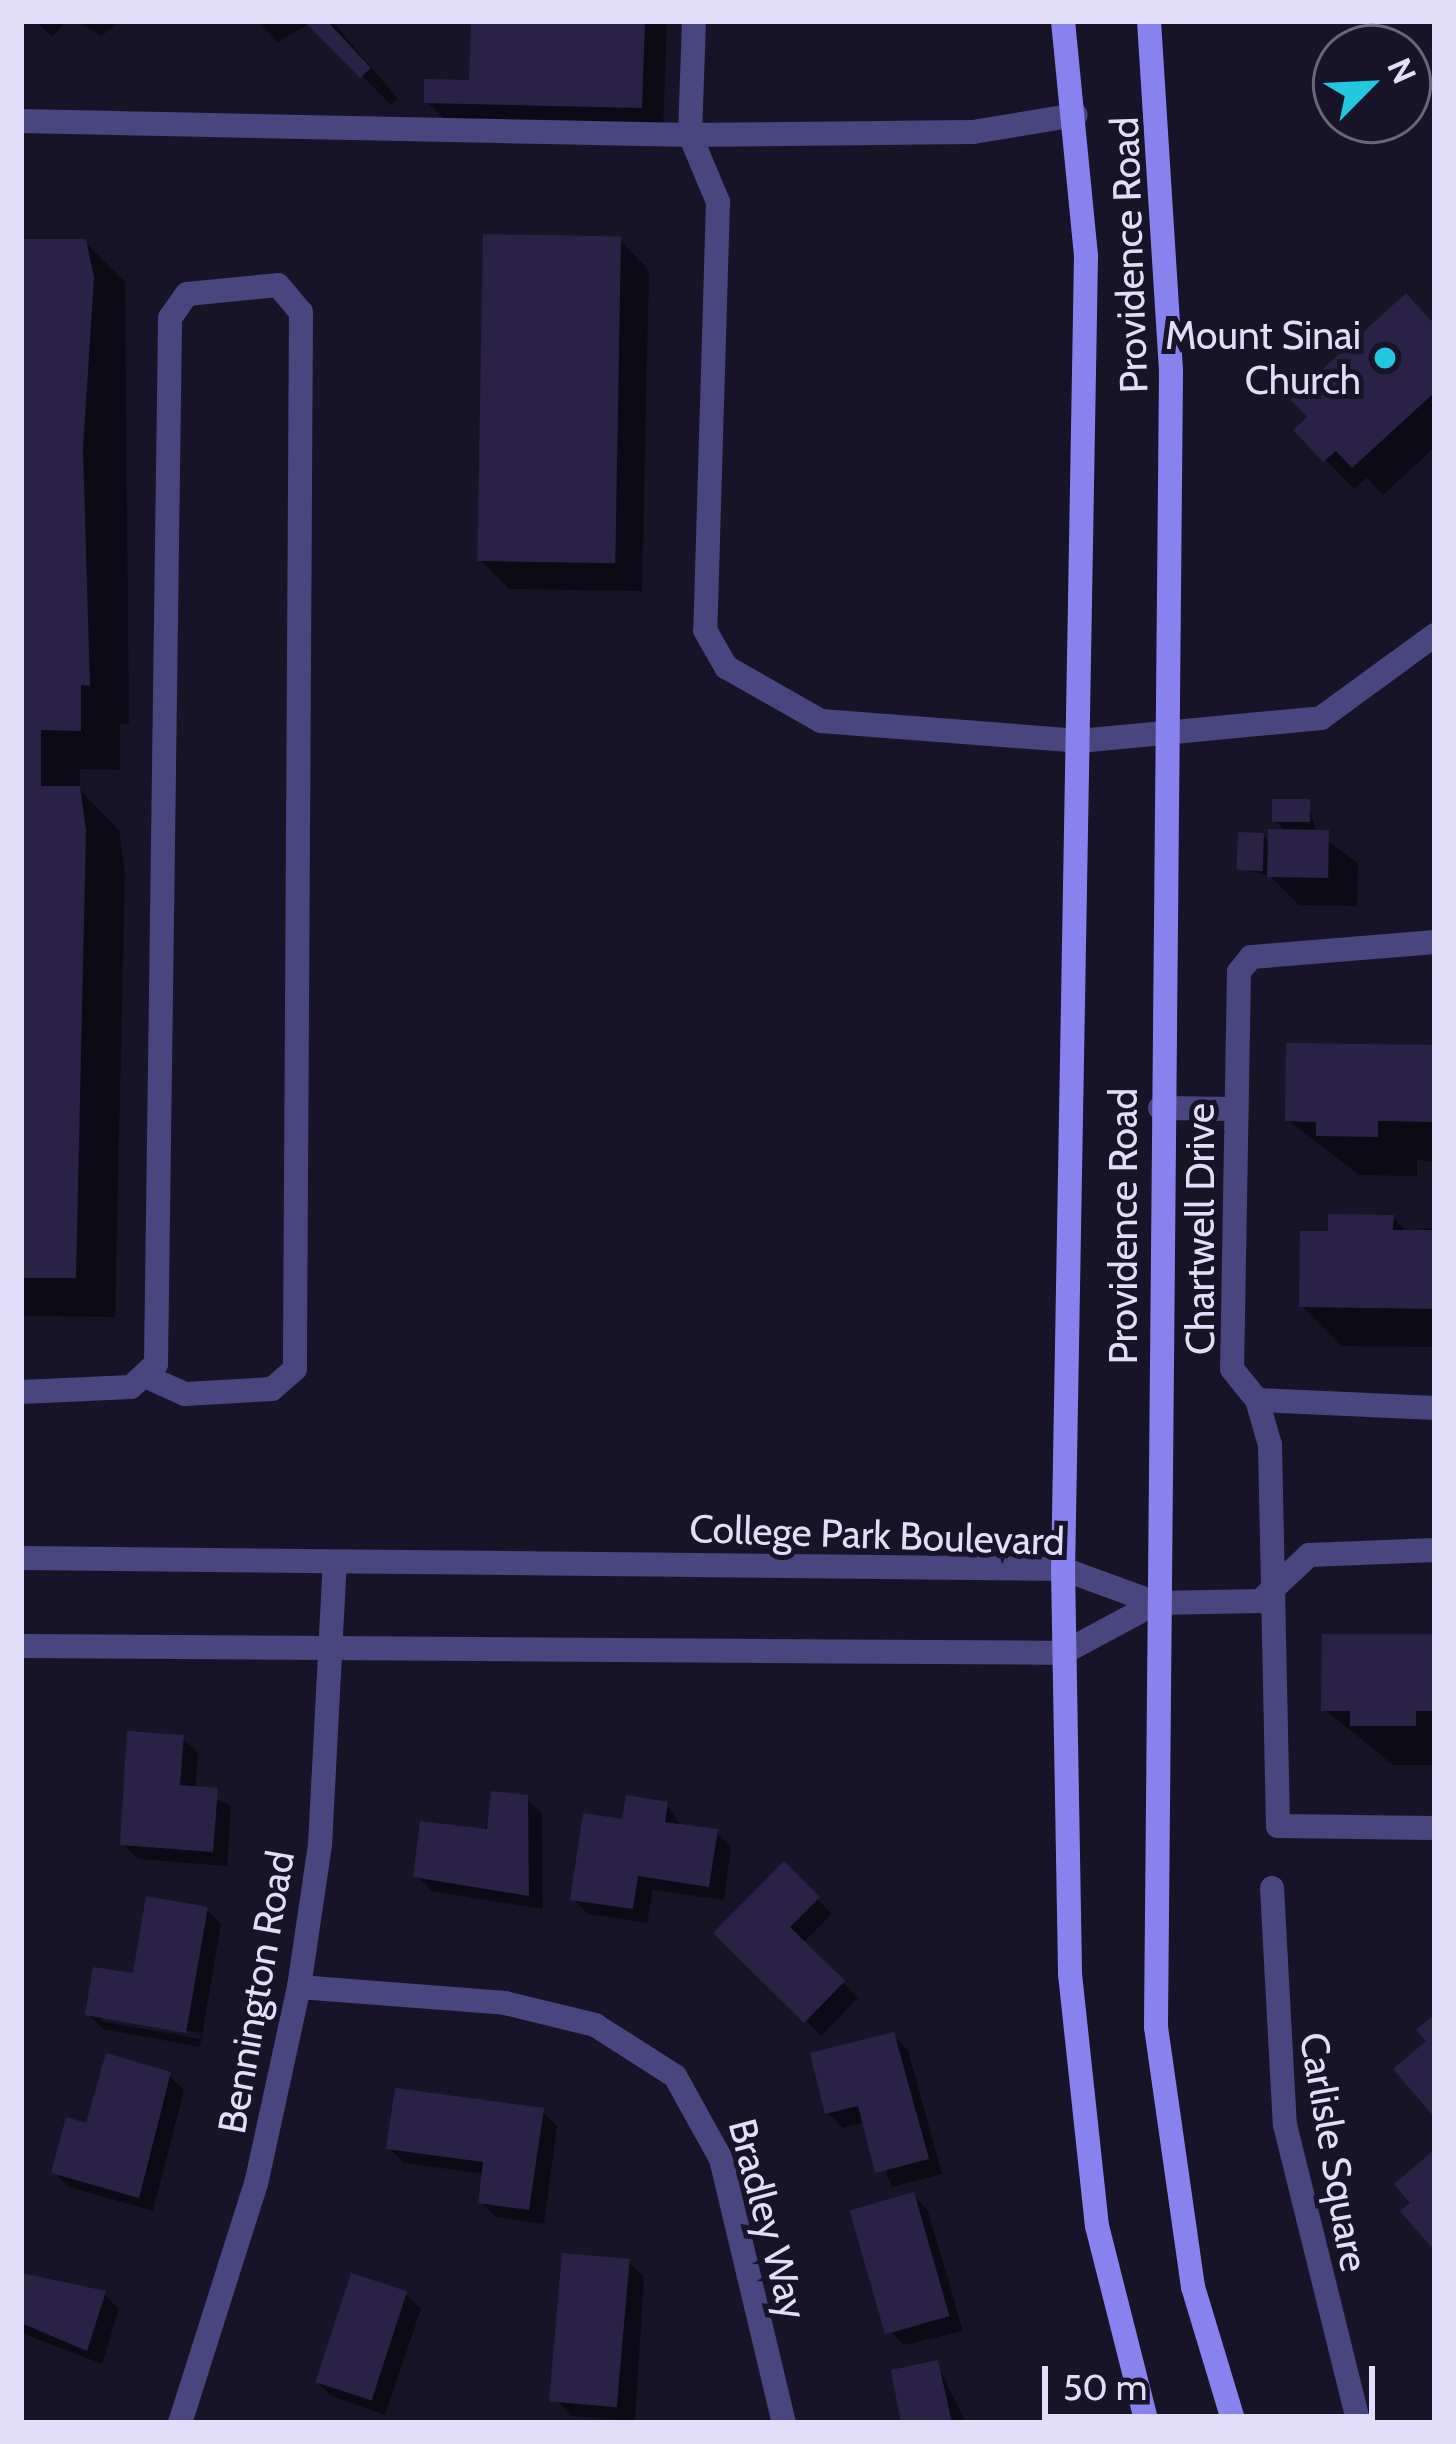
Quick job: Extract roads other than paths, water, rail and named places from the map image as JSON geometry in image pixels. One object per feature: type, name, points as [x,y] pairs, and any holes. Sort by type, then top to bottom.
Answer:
[{"type":"main road","name":"Providence Road","points":[[1063,21],[1076,115],[1086,257],[1063,1569],[1076,2092],[1147,2423]]},
{"type":"main road","name":"Providence Road","points":[[1149,21],[1171,255],[1156,1603],[1163,2108],[1193,2288],[1234,2423]]},
{"type":"street","points":[[694,21],[690,135],[718,202],[704,630],[726,667],[821,722],[1079,741],[1321,718],[1435,635]]},
{"type":"street","points":[[21,122],[690,135],[973,132],[1076,115]]},
{"type":"street","points":[[21,1392],[147,1377],[207,1393],[272,1389],[295,1369],[301,312],[278,285],[187,294],[170,318],[158,1346],[147,1377]]},
{"type":"street","name":"Chartwell Drive","points":[[1435,942],[1251,957],[1239,972],[1232,1369],[1257,1400],[1270,1444],[1278,1826],[1435,1828]]},
{"type":"street","points":[[1160,1108],[1236,1109]]},
{"type":"street","points":[[1257,1400],[1435,1408]]},
{"type":"street","points":[[21,1646],[1063,1654],[1156,1603],[1273,1597],[1309,1555],[1435,1550]]},
{"type":"street","name":"College Park Boulevard","points":[[21,1558],[1063,1569],[1156,1603]]},
{"type":"street","name":"Bennington Road","points":[[180,2423],[256,2184],[299,1987],[334,1646],[334,1562]]},
{"type":"street","name":"Carlisle Square","points":[[1272,1888],[1285,2125],[1358,2423]]},
{"type":"street","name":"Bradley Way","points":[[299,1987],[505,2003],[595,2025],[675,2076],[722,2159],[784,2423]]},
{"type":"place","name":"Mount Sinai Church","points":[[1385,358]]}]
